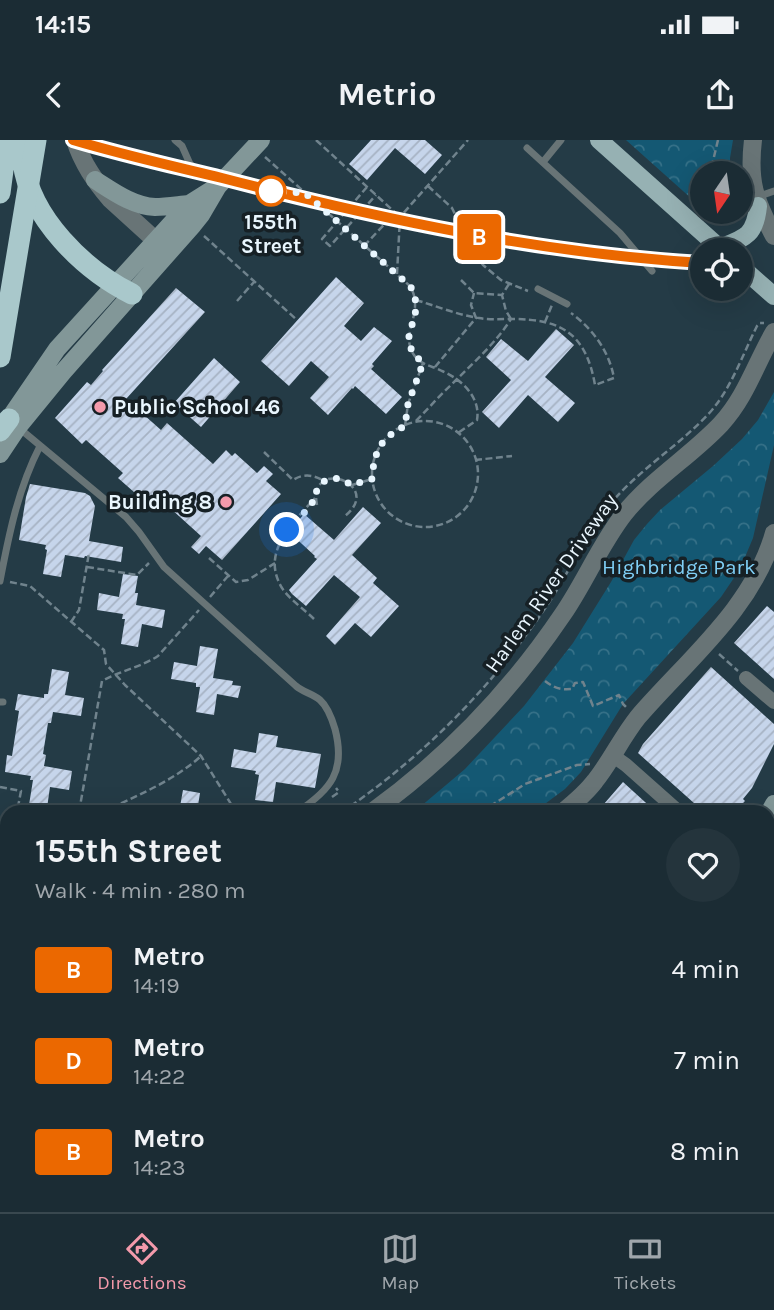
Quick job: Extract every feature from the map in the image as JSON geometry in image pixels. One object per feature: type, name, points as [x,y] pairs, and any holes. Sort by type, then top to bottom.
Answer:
[{"type":"highway","points":[[0,193],[7,140]]},
{"type":"highway","points":[[23,140],[26,177],[44,215],[72,250],[100,275],[123,289]]},
{"type":"highway","points":[[0,357],[36,140]]},
{"type":"main road","points":[[598,140],[708,238]]},
{"type":"main road","points":[[162,246],[193,225],[218,186],[258,144]]},
{"type":"main road","points":[[95,180],[138,204],[161,207],[189,204]]},
{"type":"main road","points":[[0,454],[9,426],[41,371],[83,320],[123,289],[162,246],[189,204],[218,186]]},
{"type":"main road","points":[[744,238],[757,220],[757,202]]},
{"type":"main road","points":[[753,278],[774,296]]},
{"type":"main road","points":[[9,426],[56,382],[97,332],[123,289]]},
{"type":"main road","points":[[83,320],[97,332]]},
{"type":"main road","points":[[41,371],[56,382]]},
{"type":"street","points":[[75,140],[83,160],[110,199],[162,246]]},
{"type":"street","points":[[753,140],[751,177],[757,202],[774,236]]},
{"type":"street","name":"Harlem River Driveway","points":[[381,805],[444,753],[516,677],[560,619],[610,534],[627,511],[721,424],[735,407],[752,379],[774,332]]},
{"type":"street","points":[[570,805],[595,781],[629,727],[740,602],[767,557],[774,533]]},
{"type":"street","points":[[746,678],[774,702]]},
{"type":"street","points":[[612,755],[671,805]]},
{"type":"lane","points":[[175,140],[182,146],[190,164],[218,186]]},
{"type":"lane","points":[[543,163],[561,140]]},
{"type":"lane","points":[[527,148],[610,223],[652,271]]},
{"type":"lane","points":[[757,202],[774,191]]},
{"type":"lane","points":[[537,291],[565,307]]},
{"type":"lane","points":[[9,426],[40,446],[126,517],[164,567],[296,686],[320,700],[328,711],[337,740],[336,771],[323,794],[307,805]]},
{"type":"lane","points":[[0,581],[14,513],[23,484],[40,446]]},
{"type":"path","points":[[316,140],[400,217]]},
{"type":"path","points":[[397,274],[400,217],[468,140]]},
{"type":"path","points":[[713,161],[718,140]]},
{"type":"path","points":[[258,144],[337,221],[411,287],[416,300],[408,335],[409,347],[423,363],[449,374],[468,389],[477,406],[477,420],[457,433]]},
{"type":"path","points":[[428,186],[452,208],[474,253],[483,265],[509,284],[537,291]]},
{"type":"path","points":[[367,187],[322,239],[330,246],[376,195]]},
{"type":"path","points":[[365,246],[395,213]]},
{"type":"path","points":[[193,225],[297,320]]},
{"type":"path","points":[[461,280],[474,293],[502,295]]},
{"type":"path","points":[[237,301],[254,282]]},
{"type":"path","points":[[509,284],[502,295],[506,311],[511,318]]},
{"type":"path","points":[[474,293],[471,305],[477,318]]},
{"type":"path","points":[[416,300],[477,318],[511,318],[558,325],[576,340],[590,362],[595,385],[614,378],[607,355],[599,342],[589,328],[565,307],[553,302],[545,321]]},
{"type":"path","points":[[435,367],[477,318]]},
{"type":"path","points":[[416,421],[445,425],[457,433],[471,449],[477,466],[477,482],[472,498],[463,511],[450,521],[434,526],[418,527],[402,522],[387,511],[377,496],[372,479],[373,461],[381,445],[393,432],[416,421],[503,331],[511,318]]},
{"type":"path","points":[[352,805],[408,762],[460,714],[489,682],[522,642],[558,590],[590,532],[608,507],[635,478],[713,408],[726,389],[758,324],[774,326]]},
{"type":"path","points":[[405,426],[408,404],[423,363]]},
{"type":"path","points":[[264,452],[293,480],[311,475],[324,481]]},
{"type":"path","points":[[475,460],[512,456]]},
{"type":"path","points":[[317,505],[319,486],[324,481],[342,479],[351,485],[355,493],[354,506],[345,516]]},
{"type":"path","points":[[351,485],[372,479]]},
{"type":"path","points":[[314,619],[281,587],[275,563],[281,540],[287,530],[316,498]]},
{"type":"path","points":[[71,622],[79,610],[89,553]]},
{"type":"path","points":[[87,567],[137,575],[156,556]]},
{"type":"path","points":[[209,558],[236,582],[242,582],[275,563]]},
{"type":"path","points":[[80,805],[102,681],[158,656],[229,576]]},
{"type":"path","points":[[0,581],[30,586],[104,650],[106,664],[115,674],[201,756],[232,805]]},
{"type":"path","points":[[719,654],[746,678]]},
{"type":"path","points":[[545,681],[562,690],[572,689],[575,683],[583,682],[593,706],[619,695],[624,706]]},
{"type":"path","points":[[116,805],[184,769],[201,756]]},
{"type":"path","points":[[492,805],[525,785],[577,765],[590,764]]},
{"type":"path","points":[[0,788],[21,791],[18,805]]},
{"type":"green space","points":[[626,140],[733,140],[730,161],[690,161],[690,197]]},
{"type":"green space","name":"Highbridge Park","points":[[774,392],[774,445],[753,538],[740,569],[721,597],[623,704],[581,772],[565,789],[543,805],[422,805],[465,769],[524,706],[573,643],[634,540],[647,524],[742,439],[758,420]]},
{"type":"building","points":[[371,140],[425,140],[442,155],[425,174],[395,148],[367,180],[349,164]]},
{"type":"building","points":[[336,277],[364,303],[344,326],[361,341],[374,327],[392,341],[372,364],[374,366],[371,369],[402,397],[386,414],[355,386],[328,415],[310,398],[329,377],[311,361],[289,386],[261,361]]},
{"type":"building","name":"Public School 46","points":[[176,288],[205,312],[126,399],[161,430],[167,423],[213,464],[226,450],[232,456],[235,453],[257,473],[264,466],[273,474],[266,481],[281,494],[222,560],[206,546],[199,554],[191,547],[201,536],[159,498],[151,507],[118,478],[123,473],[86,440],[82,444],[55,418],[87,382],[91,385]]},
{"type":"building","points":[[556,329],[574,345],[545,377],[575,403],[558,422],[528,395],[499,428],[482,412],[511,380],[486,357],[501,339],[528,361]]},
{"type":"building","points":[[214,358],[240,382],[201,427],[174,403]]},
{"type":"building","points":[[30,484],[90,496],[95,506],[89,541],[123,547],[121,562],[65,555],[61,577],[43,574],[46,545],[19,540]]},
{"type":"building","points":[[363,507],[381,523],[352,555],[377,578],[373,583],[399,606],[371,637],[355,623],[335,645],[326,636],[360,597],[334,575],[306,606],[292,594],[289,590],[317,559],[289,532],[304,514],[334,540]]},
{"type":"building","points":[[123,574],[138,576],[136,605],[165,610],[162,628],[142,624],[138,647],[121,644],[125,619],[122,619],[123,614],[97,610],[99,593],[119,597]]},
{"type":"building","points":[[767,606],[774,612],[774,679],[734,643]]},
{"type":"building","points":[[200,646],[218,649],[213,678],[233,681],[232,685],[241,686],[238,698],[217,694],[214,715],[196,712],[200,687],[196,687],[196,683],[171,679],[174,662],[197,666]]},
{"type":"building","points":[[711,667],[774,724],[774,744],[741,805],[696,805],[638,753]]},
{"type":"building","points":[[52,669],[69,672],[65,695],[84,698],[81,716],[53,712],[51,723],[48,723],[43,754],[46,755],[44,766],[72,771],[69,790],[50,787],[47,805],[29,805],[33,780],[30,780],[31,776],[5,772],[7,755],[12,756],[19,711],[15,710],[18,694],[44,698],[44,694],[48,694]]},
{"type":"building","points":[[259,733],[278,736],[276,747],[321,754],[315,788],[276,782],[273,802],[255,800],[259,775],[255,774],[256,771],[231,767],[234,749],[256,753]]},
{"type":"building","points":[[623,782],[648,805],[603,805]]},
{"type":"building","points":[[183,790],[200,793],[198,805],[180,805]]},
{"type":"metro line","name":"B","points":[[73,140],[301,199],[423,226],[590,254],[690,262]]},
{"type":"place","name":"155th Street","points":[[271,191]]},
{"type":"place","name":"Public School 46","points":[[100,407]]},
{"type":"place","name":"Building 8","points":[[226,502]]},
{"type":"route","points":[[271,191],[305,193],[411,287],[416,300],[408,335],[409,347],[423,363],[408,404],[405,426],[393,432],[381,445],[373,461],[372,479],[351,485],[336,478],[324,481],[316,492],[316,498],[287,530]]}]
